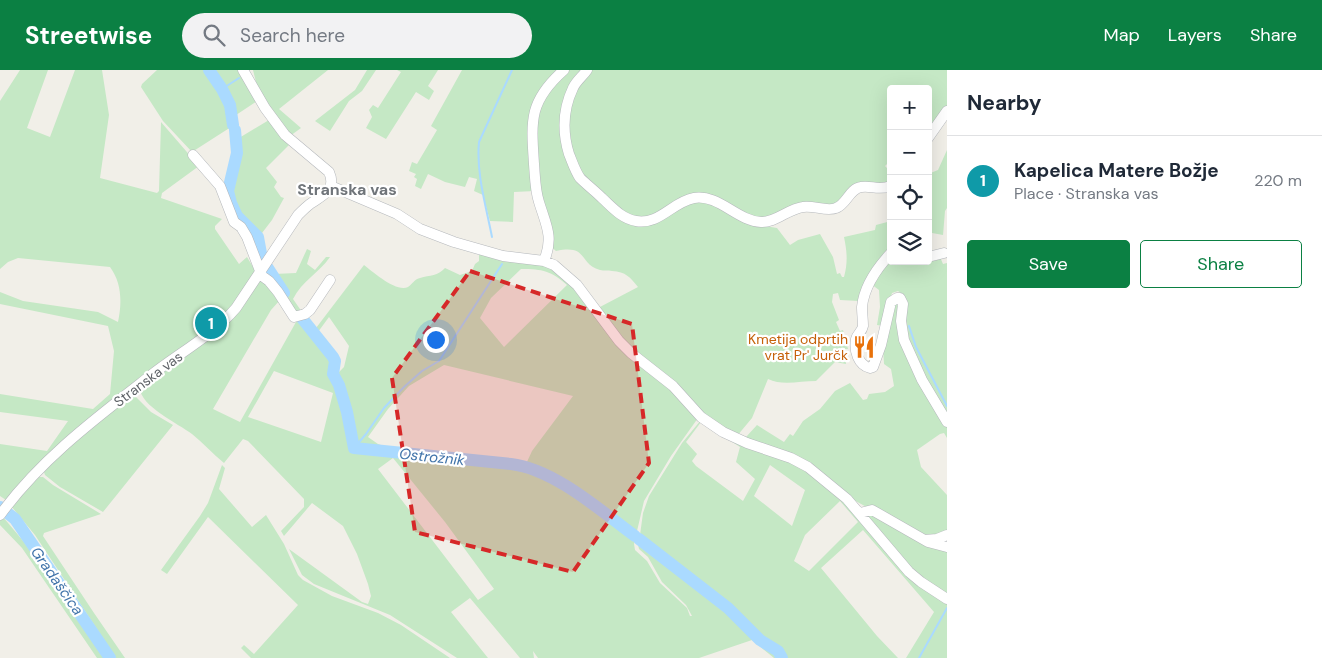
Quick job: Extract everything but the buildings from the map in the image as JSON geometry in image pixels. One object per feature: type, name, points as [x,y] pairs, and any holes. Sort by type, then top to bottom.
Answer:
[{"type":"street","points":[[243,70],[272,118],[285,135],[329,172],[332,179],[331,186],[397,214],[420,229],[454,242],[503,256],[554,264],[564,272],[590,301],[619,341],[631,353],[673,386],[701,417],[723,432],[747,443],[791,458],[808,467],[847,499],[909,572],[947,598]]},
{"type":"street","points":[[544,261],[549,249],[549,237],[547,222],[538,201],[536,189],[532,124],[534,112],[544,92],[564,70]]},
{"type":"street","points":[[587,70],[574,87],[568,103],[563,121],[565,140],[579,176],[621,215],[634,221],[646,222],[656,219],[683,202],[693,198],[702,198],[714,201],[749,219],[761,222],[771,220],[792,209],[804,206],[835,209],[843,204],[854,190],[862,186],[876,188],[887,187]]},
{"type":"street","points":[[932,132],[947,111]]},
{"type":"street","points":[[193,155],[220,186],[234,222],[241,227],[264,267],[262,276],[278,292],[294,317],[305,314],[310,310],[330,280]]},
{"type":"street","name":"Stranska vas","points":[[0,515],[13,497],[80,430],[150,376],[214,331],[236,308],[298,215],[309,204],[327,192],[331,186]]},
{"type":"street","points":[[932,256],[944,252]]},
{"type":"street","points":[[887,257],[878,267],[869,284],[863,302],[862,327],[856,338],[857,354],[863,364],[870,368],[873,367],[881,345],[891,302],[900,298],[903,304],[901,321],[904,340],[922,380],[947,422]]},
{"type":"street","points":[[860,513],[872,510],[933,545],[947,547]]},
{"type":"street","points":[[922,539],[937,539],[947,535]]},
{"type":"highlighted area","points":[[470,271],[632,324],[649,463],[573,572],[415,532],[392,378]]},
{"type":"green space","points":[[20,70],[48,70],[27,128],[50,137],[75,70],[102,70],[109,115],[100,178],[157,193],[159,191],[161,122],[199,166],[162,193],[161,198],[222,219],[215,226],[215,229],[239,264],[247,257],[256,272],[227,314],[216,324],[212,320],[208,322],[212,327],[6,500],[0,496],[0,444],[47,451],[68,421],[0,412],[0,394],[93,409],[110,394],[114,351],[108,326],[0,304],[0,292],[23,301],[98,312],[118,322],[120,308],[119,286],[110,267],[18,258],[8,262],[0,269],[0,101]]},
{"type":"green space","points":[[157,70],[239,70],[257,101],[227,121],[231,127],[192,152],[163,121],[141,87]]},
{"type":"green space","points":[[253,70],[328,70],[279,109],[301,128],[290,136],[258,90]]},
{"type":"green space","points":[[367,70],[376,70],[362,91],[349,101],[330,131],[315,121],[355,90]]},
{"type":"green space","points":[[397,70],[438,70],[428,86],[434,91],[429,100],[416,92],[386,139],[366,128],[372,117],[369,110],[373,105],[378,108],[401,72]]},
{"type":"green space","points":[[462,70],[947,70],[947,108],[932,129],[932,85],[887,85],[887,164],[885,166],[887,168],[887,185],[865,183],[836,206],[802,203],[790,206],[759,225],[777,228],[790,245],[798,240],[820,234],[833,257],[837,274],[840,273],[844,277],[847,262],[844,237],[875,230],[876,225],[887,222],[887,257],[859,301],[840,300],[838,293],[833,294],[832,302],[839,320],[836,322],[840,331],[843,330],[848,349],[844,349],[846,364],[835,362],[816,381],[785,383],[768,379],[752,418],[737,436],[714,424],[630,349],[598,308],[638,287],[624,274],[593,267],[588,264],[579,252],[574,250],[556,251],[549,245],[535,191],[514,192],[513,222],[490,221],[483,195],[474,191],[477,179],[469,177],[465,187],[445,182],[428,174],[421,189],[415,186],[417,179],[414,177],[416,174],[409,171],[412,162],[417,164],[437,130],[431,126]]},
{"type":"green space","points":[[269,120],[289,145],[266,168],[277,182],[274,187],[281,197],[284,198],[272,220],[262,233],[264,259],[261,263],[236,221],[225,191],[225,183],[236,153],[235,132],[239,138]]},
{"type":"green space","points":[[947,150],[947,208],[945,211],[943,235],[932,233],[932,172],[938,170]]},
{"type":"green space","points":[[307,249],[311,251],[307,264],[315,270],[326,257],[330,257],[293,299],[302,312],[295,314],[265,274],[267,266],[274,274],[296,273]]},
{"type":"green space","points":[[479,252],[546,264],[584,297],[698,418],[671,456],[644,501],[634,544],[635,550],[647,561],[660,583],[687,608],[690,616],[692,616],[686,605],[662,582],[648,557],[639,549],[637,540],[640,535],[643,513],[649,496],[682,443],[701,420],[793,461],[846,501],[878,539],[947,601],[947,658],[906,658],[934,612],[863,530],[821,568],[877,636],[898,658],[774,658],[752,640],[699,658],[538,658],[533,651],[534,658],[520,658],[470,598],[451,612],[488,658],[457,658],[390,615],[314,584],[302,575],[289,549],[362,602],[368,604],[371,596],[357,554],[343,526],[312,503],[284,536],[281,531],[304,507],[304,499],[248,441],[243,439],[224,463],[192,434],[153,408],[142,395],[140,388],[179,359],[260,280],[264,280],[280,300],[271,310],[213,409],[240,422],[296,322],[307,317],[316,328],[364,265],[385,281],[403,288],[408,287],[418,279],[437,274],[445,268],[460,275],[472,271],[475,264],[479,261]],"holes":[[[521,269],[546,272],[567,285],[504,347],[480,318],[491,298]],[[329,317],[349,346],[344,367],[339,372],[336,371],[336,360],[329,346],[318,332]],[[444,365],[573,396],[532,451],[526,464],[395,450],[378,444],[368,437],[388,409],[409,386]],[[274,371],[333,393],[321,442],[248,417]],[[701,422],[740,447],[736,462],[755,479],[743,501],[696,466],[692,461],[697,454],[686,442]],[[393,458],[445,522],[494,589],[478,600],[378,469]],[[770,465],[805,490],[792,526],[754,496]],[[840,501],[858,522],[809,571],[794,561],[805,535]]]},
{"type":"green space","points":[[940,257],[943,264],[947,263],[947,417],[920,371],[905,333],[902,294],[898,291],[892,293],[883,326],[877,325],[880,307],[879,290],[871,284],[887,262],[887,265],[932,265],[932,260]]},
{"type":"green space","points":[[899,301],[899,316],[947,426],[947,438],[944,433],[940,434],[917,450],[921,467],[947,495],[947,533],[924,538],[850,498],[815,471],[747,440],[746,437],[757,425],[784,442],[790,434],[793,436],[803,421],[820,409],[835,391],[850,383],[863,400],[867,399],[869,394],[885,392],[894,386],[891,369],[884,364],[883,347],[892,306]]},
{"type":"green space","points":[[131,395],[135,396],[151,412],[173,425],[103,512],[60,487],[45,475],[44,472],[55,458]]},
{"type":"green space","points":[[222,465],[225,468],[219,489],[252,527],[266,515],[284,544],[298,575],[303,580],[332,596],[378,613],[401,625],[450,658],[251,658],[241,648],[244,645],[254,654],[298,605],[208,517],[167,574],[161,570],[208,503]]},
{"type":"green space","points":[[39,477],[43,477],[101,514],[44,533],[43,536],[125,658],[116,658],[35,535],[11,506]]},
{"type":"green space","points":[[871,513],[947,549],[947,596],[916,577],[868,517]]},
{"type":"green space","points":[[3,517],[24,542],[104,658],[97,658],[22,548],[0,525]]},
{"type":"waterway","name":"Ostrožnik","points":[[209,70],[230,105],[233,125]]},
{"type":"waterway","points":[[492,237],[480,178],[479,142],[512,70]]},
{"type":"waterway","points":[[222,89],[239,78]]},
{"type":"waterway","name":"Ostrožnik","points":[[235,130],[237,153],[228,191],[231,203],[237,216],[258,237],[262,259],[284,293]]},
{"type":"waterway","points":[[354,448],[384,408],[404,387],[422,371],[439,361],[502,264]]},
{"type":"waterway","name":"Ostrožnik","points":[[301,317],[335,361],[333,374],[339,385],[347,412],[354,448],[511,464],[527,468],[544,474],[576,492],[635,536]]},
{"type":"waterway","points":[[909,326],[916,347],[947,406]]},
{"type":"waterway","name":"Gradaščica","points":[[0,507],[15,519],[110,658]]},
{"type":"waterway","name":"Ostrožnik","points":[[639,539],[728,608],[760,640],[778,651],[782,658]]},
{"type":"waterway","points":[[919,658],[947,608]]},
{"type":"place","name":"Kapelica Matere Božje","points":[[211,323]]},
{"type":"place","name":"Kmetija odprtih vrat Pr' Jurčk","points":[[864,347]]},
{"type":"district","name":"Stranska vas","points":[[347,189]]}]
